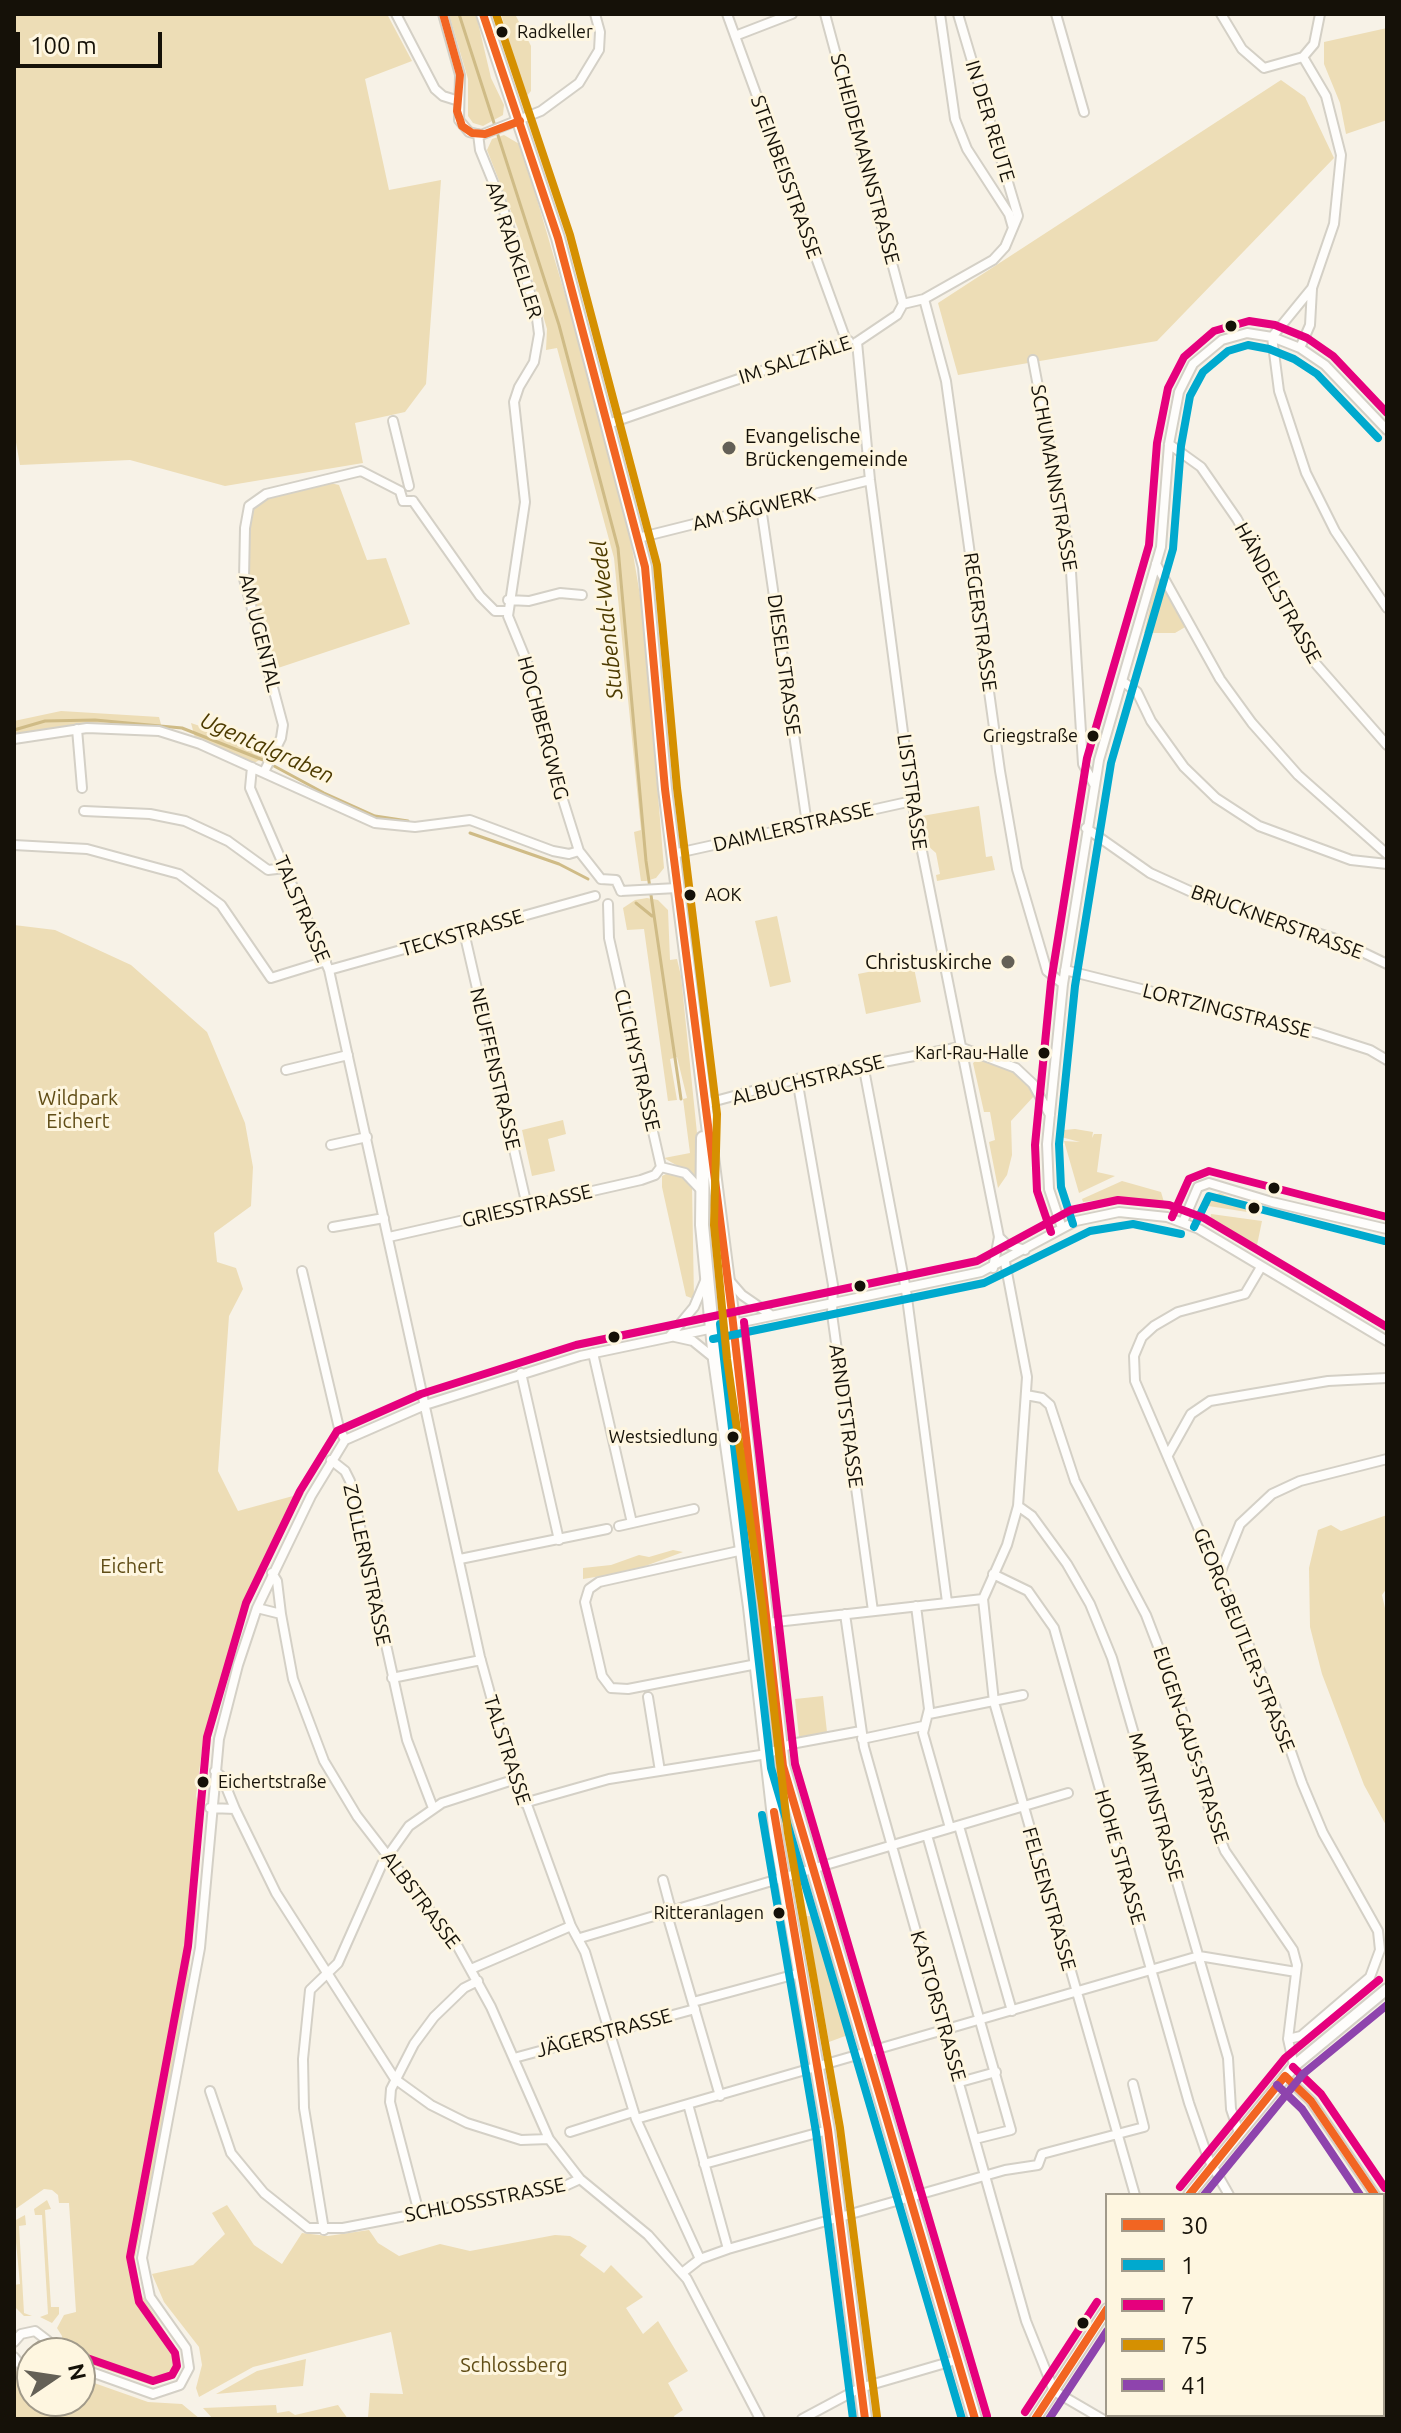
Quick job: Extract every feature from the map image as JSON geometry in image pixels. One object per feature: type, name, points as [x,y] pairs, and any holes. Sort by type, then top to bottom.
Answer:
[{"type":"main road","points":[[483,14],[558,238],[649,590],[673,854],[727,1277],[780,1749],[802,1834],[975,2419]]},
{"type":"main road","points":[[704,1110],[702,1191],[715,1360],[743,1550],[776,1835],[828,2130],[865,2419]]},
{"type":"main road","points":[[776,1835],[791,1843],[802,1834]]},
{"type":"street","points":[[396,14],[435,89],[443,96],[459,101],[460,75],[443,14]]},
{"type":"street","points":[[478,134],[488,134],[520,121],[560,100],[584,77],[599,50],[600,32],[595,14]]},
{"type":"street","name":"STEINBEISSTRASSE","points":[[727,14],[846,340]]},
{"type":"street","points":[[735,36],[792,14]]},
{"type":"street","name":"SCHEIDEMANNSTRASSE","points":[[825,14],[903,304]]},
{"type":"street","name":"IN DER REUTE","points":[[940,14],[955,119],[967,149],[1009,214],[1013,228]]},
{"type":"street","name":"IN DER REUTE","points":[[958,14],[1018,216],[1005,247]]},
{"type":"street","points":[[1056,14],[1084,112]]},
{"type":"street","points":[[1221,14],[1242,49],[1264,68],[1303,57],[1314,44],[1320,14]]},
{"type":"street","points":[[1300,348],[1310,325],[1312,288],[1334,224],[1341,155],[1326,96],[1303,57]]},
{"type":"street","name":"AM RADKELLER","points":[[459,101],[460,123],[467,131],[478,134],[480,150],[500,199],[536,311],[539,334],[534,362],[514,402],[525,502],[520,551],[507,611]]},
{"type":"street","name":"IM SALZTÄLE","points":[[608,424],[846,340],[857,342],[863,335],[897,315],[903,304],[924,299],[993,260],[1005,247]]},
{"type":"street","points":[[1312,288],[1272,337],[1279,391],[1306,473],[1335,531],[1387,608]]},
{"type":"street","name":"REGERSTRASSE","points":[[924,299],[946,381],[1017,869],[1047,971],[1063,984]]},
{"type":"street","points":[[1062,1228],[1049,1189],[1050,1115],[1063,984],[1094,784],[1161,547],[1169,444],[1179,392],[1193,364],[1208,349],[1234,335],[1272,337],[1300,348],[1346,383],[1387,430]]},
{"type":"street","name":"LISTSTRASSE","points":[[857,342],[870,480],[912,801],[999,1237],[993,1268]]},
{"type":"street","name":"SCHUMANNSTRASSE","points":[[1033,360],[1070,556],[1083,764],[1094,784]]},
{"type":"street","points":[[393,421],[409,486],[416,493],[413,501]]},
{"type":"street","name":"HÄNDELSTRASSE","points":[[1169,444],[1201,467],[1237,519],[1316,664],[1387,745]]},
{"type":"street","name":"AM UGENTAL","points":[[265,769],[283,725],[246,587],[246,513],[256,498],[266,494],[326,482],[361,471],[400,491]]},
{"type":"street","name":"AM SÄGWERK","points":[[638,538],[870,480]]},
{"type":"street","points":[[409,486],[400,491],[403,501],[413,501]]},
{"type":"street","points":[[413,501],[480,596],[495,611],[507,611]]},
{"type":"street","name":"DIESELSTRASSE","points":[[761,507],[807,824]]},
{"type":"street","points":[[1156,564],[1220,679],[1252,723],[1298,775],[1387,854]]},
{"type":"street","points":[[508,600],[529,601],[560,593],[582,595]]},
{"type":"street","name":"HOCHBERGWEG","points":[[507,611],[529,667],[558,784],[579,851]]},
{"type":"street","points":[[1122,681],[1137,692],[1151,721],[1184,767],[1216,798],[1259,826],[1351,860],[1387,864]]},
{"type":"street","points":[[14,739],[77,729],[165,732],[252,767],[265,769],[375,823],[415,827],[470,820],[553,851],[569,854],[579,851],[601,879]]},
{"type":"street","points":[[77,729],[82,788]]},
{"type":"street","name":"TALSTRASSE","points":[[252,767],[250,788],[327,966],[481,1660],[516,1779],[571,1926],[580,1938],[634,2116],[700,2259]]},
{"type":"street","name":"DAIMLERSTRASSE","points":[[673,854],[912,801]]},
{"type":"street","points":[[84,811],[150,814],[185,821],[228,841],[268,870],[285,868]]},
{"type":"street","name":"BRUCKNERSTRASSE","points":[[1086,828],[1150,873],[1205,898],[1333,938],[1387,964]]},
{"type":"street","name":"TECKSTRASSE","points":[[14,845],[87,849],[179,874],[221,905],[271,978],[464,932],[595,896]]},
{"type":"street","points":[[613,878],[621,891],[617,900],[608,904],[595,896],[595,887],[601,879],[613,878]]},
{"type":"street","points":[[621,891],[677,888]]},
{"type":"street","name":"CLICHYSTRASSE","points":[[608,904],[609,938],[661,1167]]},
{"type":"street","name":"NEUFFENSTRASSE","points":[[464,932],[527,1206]]},
{"type":"street","name":"LORTZINGSTRASSE","points":[[1065,970],[1317,1033],[1370,1050],[1387,1060]]},
{"type":"street","points":[[960,1047],[1016,1068],[1033,1084],[1050,1115]]},
{"type":"street","name":"ALBUCHSTRASSE","points":[[704,1110],[797,1079],[960,1047]]},
{"type":"street","points":[[286,1070],[348,1055]]},
{"type":"street","points":[[863,1064],[906,1290],[947,1602]]},
{"type":"street","name":"ARNDTSTRASSE","points":[[797,1079],[833,1285],[832,1304],[873,1611]]},
{"type":"street","points":[[331,1145],[367,1137]]},
{"type":"street","points":[[661,1167],[685,1173],[702,1191]]},
{"type":"street","name":"GRIESSTRASSE","points":[[389,1237],[652,1177],[661,1167]]},
{"type":"street","points":[[1183,1222],[1198,1187],[1209,1183],[1272,1202],[1387,1229]]},
{"type":"street","points":[[96,2374],[153,2394],[177,2387],[189,2368],[186,2348],[150,2297],[142,2258],[198,1960],[215,1771],[230,1693],[257,1608],[331,1460],[345,1440],[425,1405],[593,1353],[906,1290],[993,1268],[1076,1221],[1119,1212],[1146,1213],[1183,1222],[1387,1341]]},
{"type":"street","points":[[333,1227],[384,1218]]},
{"type":"street","points":[[999,1237],[1006,1244],[1025,1250]]},
{"type":"street","points":[[767,1623],[983,1599],[1007,1545],[1018,1506],[1026,1395],[1027,1366],[1005,1262]]},
{"type":"street","name":"GEORG-BEUTLER-STRASSE","points":[[1261,1267],[1245,1294],[1178,1312],[1142,1337],[1134,1356],[1135,1381],[1275,1706],[1323,1833],[1378,1931],[1380,1950],[1370,1977],[1301,2036],[1288,2039]]},
{"type":"street","points":[[302,1271],[336,1415],[345,1440]]},
{"type":"street","points":[[670,1336],[694,1307],[707,1277]]},
{"type":"street","points":[[727,1277],[742,1295],[771,1315]]},
{"type":"street","points":[[670,1336],[693,1341],[715,1360]]},
{"type":"street","points":[[593,1353],[632,1523]]},
{"type":"street","points":[[521,1373],[559,1540]]},
{"type":"street","points":[[1168,1455],[1191,1414],[1210,1401],[1328,1381],[1387,1378]]},
{"type":"street","name":"EUGEN-GAUS-STRASSE","points":[[1026,1395],[1042,1398],[1051,1409],[1071,1474],[1154,1634],[1179,1701],[1211,1816],[1225,1851],[1293,1950],[1296,1972],[1288,2039],[1294,2066]]},
{"type":"street","points":[[1219,1577],[1240,1524],[1272,1494],[1300,1481],[1387,1459]]},
{"type":"street","name":"ZOLLERNSTRASSE","points":[[331,1460],[345,1471],[350,1481],[412,1758],[433,1808]]},
{"type":"street","name":"MARTINSTRASSE","points":[[1018,1506],[1032,1516],[1061,1555],[1103,1634],[1228,2058],[1231,2109],[1239,2133]]},
{"type":"street","points":[[619,1526],[694,1509]]},
{"type":"street","points":[[460,1559],[607,1529]]},
{"type":"street","points":[[743,1550],[599,1582],[589,1589],[585,1602],[602,1676],[607,1685],[616,1690],[757,1664]]},
{"type":"street","name":"ALBSTRASSE","points":[[272,1573],[278,1585],[293,1679],[317,1747],[349,1804],[445,1927],[471,1969],[549,2139],[580,2179]]},
{"type":"street","name":"HOHE STRASSE","points":[[993,1574],[1028,1591],[1054,1628],[1189,2103],[1212,2167],[1228,2193]]},
{"type":"street","name":"FELSENSTRASSE","points":[[983,1599],[994,1702],[1134,2193]]},
{"type":"street","points":[[916,1606],[929,1714],[923,1726],[1012,2011]]},
{"type":"street","points":[[257,1608],[281,1614]]},
{"type":"street","name":"KASTORSTRASSE","points":[[845,1614],[861,1735],[947,2030],[1026,2321],[1048,2383],[1054,2391]]},
{"type":"street","points":[[392,1678],[481,1660]]},
{"type":"street","points":[[929,1714],[1023,1695]]},
{"type":"street","points":[[648,1697],[660,1771]]},
{"type":"street","points":[[524,1803],[571,1788],[923,1726]]},
{"type":"street","points":[[215,1771],[222,1777],[269,1881],[325,1974],[395,2079],[431,2105],[467,2123],[521,2140],[549,2139]]},
{"type":"street","points":[[210,2091],[227,2145],[251,2180],[302,2226],[324,2230],[306,2129],[303,2086],[308,1996],[315,1982],[338,1963],[387,1854],[409,1826],[433,1808],[516,1779]]},
{"type":"street","points":[[580,1938],[1068,1793]]},
{"type":"street","points":[[210,1808],[235,1809]]},
{"type":"street","points":[[927,1835],[1011,2130],[975,2139]]},
{"type":"street","points":[[663,1880],[720,2096]]},
{"type":"street","points":[[471,1969],[571,1926]]},
{"type":"street","points":[[570,2132],[720,2096],[817,2065],[869,2053],[1199,1956],[1296,1972]]},
{"type":"street","name":"JÄGERSTRASSE","points":[[514,2058],[609,2033],[800,1973]]},
{"type":"street","points":[[419,2213],[390,2102],[395,2079],[434,2017],[464,1988],[478,1981]]},
{"type":"street","points":[[1191,2193],[1294,2066],[1387,1990]]},
{"type":"street","points":[[960,2082],[996,2072]]},
{"type":"street","points":[[1285,2076],[1311,2101],[1374,2193]]},
{"type":"street","points":[[682,2273],[700,2259],[728,2249],[986,2176],[1038,2165],[1042,2154],[1144,2127],[1133,2084]]},
{"type":"street","points":[[688,2104],[728,2249]]},
{"type":"street","points":[[704,2164],[828,2130]]},
{"type":"street","name":"SCHLOSSSTRASSE","points":[[324,2230],[567,2185],[580,2179],[648,2235],[682,2273],[698,2296],[760,2419]]},
{"type":"street","points":[[1035,2419],[1105,2312]]},
{"type":"street","points":[[18,2337],[35,2331],[43,2337]]},
{"type":"street","points":[[802,2419],[860,2388],[956,2360]]},
{"type":"street","points":[[1054,2391],[1102,2419]]},
{"type":"green space","points":[[14,14],[387,14],[412,61],[365,79],[389,190],[441,180],[426,384],[405,412],[355,423],[363,463],[225,486],[130,460],[20,465],[14,431]]},
{"type":"green space","points":[[449,14],[476,14],[491,78],[504,105],[503,115],[483,126],[473,123],[468,116],[468,79]]},
{"type":"green space","points":[[501,14],[515,14],[531,46],[531,91],[526,97]]},
{"type":"green space","points":[[1387,28],[1387,120],[1346,134],[1340,103],[1324,64],[1324,42]]},
{"type":"green space","points":[[1281,80],[1305,97],[1334,158],[1157,341],[958,375],[938,303]]},
{"type":"green space","points":[[504,135],[521,145],[588,373],[630,536],[643,613],[664,868],[656,878],[646,881],[641,881],[634,832],[641,830],[614,558],[557,348],[546,350],[547,329],[518,229],[487,150],[492,139]]},
{"type":"green space","points":[[326,482],[339,485],[367,560],[386,558],[410,624],[269,671],[249,602],[245,528],[256,498]]},
{"type":"green space","points":[[1158,572],[1187,626],[1175,633],[1144,633]]},
{"type":"green space","points":[[61,711],[159,717],[162,728],[74,725],[14,736],[14,721]]},
{"type":"green space","points":[[191,723],[253,744],[252,749],[267,756],[254,763],[195,738]]},
{"type":"green space","points":[[979,806],[986,857],[992,856],[995,870],[937,881],[936,875],[940,874],[936,853],[928,846],[922,816]]},
{"type":"green space","points":[[635,900],[658,900],[668,910],[670,960],[677,959],[681,976],[698,1143],[695,1176],[664,1158],[690,1153],[683,1099],[687,1098],[677,1057],[670,1059],[677,1100],[668,1101],[644,929],[627,930],[623,908]]},
{"type":"green space","points":[[777,916],[791,982],[770,987],[755,921]]},
{"type":"green space","name":"Eichert","points":[[14,925],[55,930],[131,965],[207,1032],[245,1123],[253,1167],[251,1206],[214,1233],[217,1262],[236,1268],[243,1289],[229,1316],[218,1471],[238,1511],[304,1493],[260,1572],[242,1615],[224,1666],[213,1720],[203,1742],[196,1796],[200,1809],[196,1913],[182,2026],[135,2258],[141,2294],[176,2349],[179,2368],[171,2379],[151,2385],[96,2366],[96,2337],[62,2337],[57,2328],[64,2315],[76,2312],[69,2203],[59,2203],[58,2195],[44,2189],[14,2210]]},
{"type":"green space","points":[[913,963],[921,1002],[866,1014],[858,974]]},
{"type":"green space","points":[[979,1058],[1014,1070],[1035,1095],[1011,1121],[1012,1155],[1007,1175],[998,1188],[989,1142],[995,1140],[990,1112],[984,1112],[973,1063]]},
{"type":"green space","points":[[563,1120],[566,1134],[548,1139],[555,1171],[532,1176],[522,1130]]},
{"type":"green space","points":[[1064,1130],[1093,1132],[1092,1138],[1094,1134],[1102,1134],[1097,1172],[1115,1176],[1079,1193],[1064,1141],[1080,1142],[1061,1137]]},
{"type":"green space","points":[[668,1173],[685,1177],[692,1186],[694,1299],[686,1296],[662,1187],[662,1176]]},
{"type":"green space","points":[[1122,1181],[1161,1192],[1164,1202],[1121,1197],[1083,1202],[1082,1199]]},
{"type":"green space","points":[[1220,1193],[1260,1214],[1202,1205],[1204,1198]]},
{"type":"green space","points":[[1211,1214],[1262,1221],[1256,1250],[1243,1238],[1210,1219]]},
{"type":"green space","points":[[1387,1515],[1387,1588],[1382,1595],[1387,1617],[1387,1827],[1364,1785],[1322,1674],[1310,1627],[1309,1568],[1318,1530],[1331,1525],[1341,1531]]},
{"type":"green space","points":[[673,1550],[683,1552],[632,1571],[583,1579],[583,1568],[611,1565],[639,1555],[649,1557]]},
{"type":"green space","points":[[823,1696],[827,1732],[799,1737],[795,1699]]},
{"type":"green space","points":[[773,1760],[778,1764],[795,1828],[791,1839],[782,1832]]},
{"type":"green space","points":[[806,1916],[822,1917],[856,2032],[829,2042]]},
{"type":"green space","points":[[47,2200],[51,2209],[45,2210],[51,2307],[59,2307],[59,2314],[52,2323],[40,2317],[48,2314],[42,2215],[35,2215],[34,2209]]},
{"type":"green space","name":"Schlossberg","points":[[227,2205],[254,2245],[282,2264],[302,2233],[328,2236],[369,2230],[378,2243],[399,2256],[440,2244],[470,2251],[555,2235],[570,2236],[587,2246],[580,2255],[604,2273],[611,2265],[643,2297],[626,2308],[643,2334],[658,2321],[688,2371],[668,2383],[683,2410],[674,2416],[675,2419],[348,2419],[368,2417],[370,2393],[403,2394],[391,2332],[253,2367],[199,2397],[196,2388],[202,2365],[199,2347],[164,2302],[152,2274],[193,2265],[225,2234],[212,2213]]},
{"type":"green space","points":[[25,2215],[26,2225],[19,2226],[24,2313],[32,2316],[24,2316],[14,2306],[14,2285],[20,2284],[14,2221]]},
{"type":"green space","points":[[306,2359],[303,2386],[216,2394],[257,2371]]},
{"type":"green space","points":[[14,2368],[16,2417],[96,2417],[96,2384],[148,2402],[182,2404],[200,2419],[14,2419]]},
{"type":"green space","points":[[276,2405],[277,2413],[289,2411],[295,2415],[338,2405],[348,2419],[213,2419],[203,2408]]},
{"type":"waterway","name":"Stubental-Wedel","points":[[459,14],[559,325],[618,548],[646,861],[681,1099]]},
{"type":"waterway","name":"Ugentalgraben","points":[[14,730],[45,721],[95,720],[182,728],[263,760],[375,816],[408,821]]},
{"type":"waterway","name":"Ugentalgraben","points":[[470,833],[559,864],[588,879]]},
{"type":"waterway","name":"Ugentalgraben","points":[[636,903],[652,916]]},
{"type":"transit line","name":"30","points":[[443,14],[460,75],[457,111],[462,126],[472,133],[485,134],[520,121]]},
{"type":"transit line","name":"30","points":[[483,14],[558,238],[645,567],[665,789],[731,1305],[783,1766],[975,2419]]},
{"type":"transit line","name":"75","points":[[496,14],[570,235],[657,565],[677,788],[717,1114],[714,1225],[727,1359],[762,1605],[788,1833],[840,2128],[877,2417]]},
{"type":"transit line","name":"7","points":[[1051,1232],[1037,1191],[1035,1145],[1051,982],[1087,758],[1149,545],[1157,443],[1168,388],[1184,357],[1214,331],[1249,321],[1275,325],[1307,338],[1333,356],[1387,413]]},
{"type":"transit line","name":"1","points":[[1073,1224],[1061,1187],[1059,1144],[1075,986],[1111,763],[1173,549],[1181,446],[1190,396],[1203,372],[1228,351],[1248,345],[1269,349],[1294,359],[1317,374],[1378,438]]},
{"type":"transit line","name":"7","points":[[1172,1217],[1189,1179],[1209,1171],[1387,1217]]},
{"type":"transit line","name":"1","points":[[1194,1227],[1209,1196],[1384,1241]]},
{"type":"transit line","name":"7","points":[[96,2361],[153,2381],[172,2375],[177,2366],[175,2353],[139,2302],[130,2257],[188,1946],[207,1737],[246,1603],[300,1491],[337,1431],[421,1394],[576,1345],[977,1261],[1071,1210],[1118,1200],[1169,1205],[1204,1218],[1387,1327]]},
{"type":"transit line","name":"1","points":[[713,1339],[984,1283],[1090,1231],[1133,1224],[1181,1234]]},
{"type":"transit line","name":"7","points":[[744,1322],[795,1764],[987,2416]]},
{"type":"transit line","name":"1","points":[[720,1324],[771,1768],[962,2419]]},
{"type":"transit line","name":"30","points":[[774,1812],[828,2130],[865,2419]]},
{"type":"transit line","name":"1","points":[[762,1815],[816,2132],[853,2419]]},
{"type":"transit line","name":"7","points":[[1180,2187],[1285,2058],[1379,1980]]},
{"type":"transit line","name":"41","points":[[1206,2193],[1303,2074],[1387,2005]]},
{"type":"transit line","name":"7","points":[[1293,2067],[1321,2094],[1385,2188]]},
{"type":"transit line","name":"30","points":[[1191,2193],[1285,2076],[1311,2101],[1374,2193]]},
{"type":"transit line","name":"41","points":[[1277,2085],[1302,2109],[1359,2193]]},
{"type":"transit line","name":"7","points":[[1025,2412],[1097,2302]]},
{"type":"transit line","name":"30","points":[[1035,2419],[1105,2312]]},
{"type":"transit line","name":"41","points":[[1049,2419],[1105,2334]]},
{"type":"place","name":"Radkeller","points":[[502,32]]},
{"type":"place","name":"Evangelische Brückengemeinde","points":[[729,448]]},
{"type":"place","name":"Griegstraße","points":[[1093,736]]},
{"type":"place","name":"AOK","points":[[690,895]]},
{"type":"place","name":"Christuskirche","points":[[1008,962]]},
{"type":"place","name":"Karl-Rau-Halle","points":[[1044,1053]]},
{"type":"place","name":"Westsiedlung","points":[[733,1437]]},
{"type":"place","name":"Eichertstraße","points":[[203,1782]]},
{"type":"place","name":"Ritteranlagen","points":[[779,1913]]},
{"type":"park label","name":"Wildpark Eichert","points":[[78,1110]]}]
